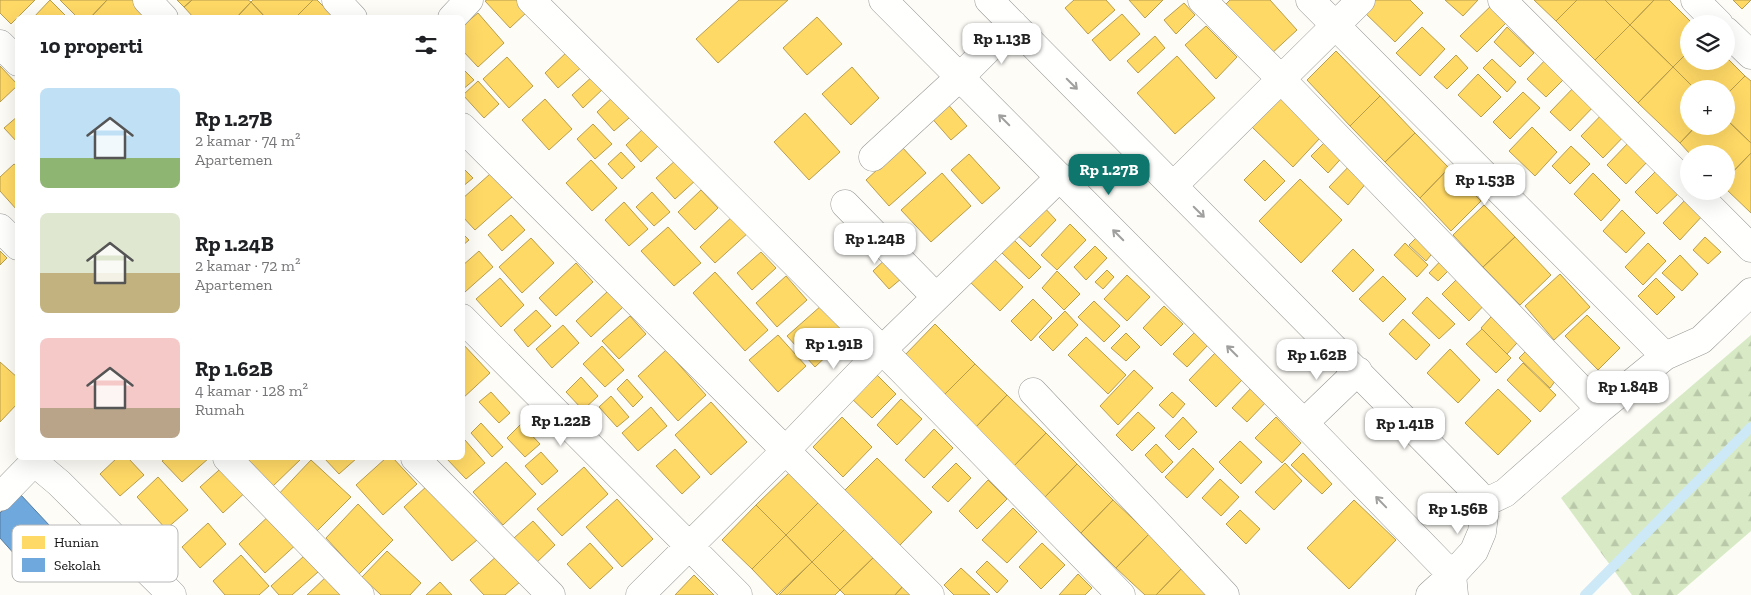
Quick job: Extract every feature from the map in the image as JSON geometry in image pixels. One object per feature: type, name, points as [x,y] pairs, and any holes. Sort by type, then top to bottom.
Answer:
[{"type":"street","points":[[147,0],[161,15]]},
{"type":"street","points":[[336,0],[350,15]]},
{"type":"street","points":[[455,15],[468,0]]},
{"type":"street","points":[[531,0],[882,350],[1121,595]]},
{"type":"street","points":[[883,0],[961,76],[1304,422],[1453,585]]},
{"type":"street","points":[[989,0],[1476,492],[1484,503],[1482,532],[1474,551],[1453,585],[1430,595]]},
{"type":"street","points":[[1202,0],[1280,78],[1600,409]]},
{"type":"street","points":[[1310,0],[1665,356]]},
{"type":"street","points":[[1173,186],[1280,78],[1361,0]]},
{"type":"street","points":[[1502,0],[1680,177]]},
{"type":"street","points":[[1695,0],[1710,15]]},
{"type":"street","points":[[873,157],[961,76],[1013,24]]},
{"type":"street","points":[[1735,39],[1751,54]]},
{"type":"street","points":[[0,44],[15,59]]},
{"type":"street","points":[[465,130],[930,595]]},
{"type":"street","points":[[640,595],[785,452],[882,350],[1060,176]]},
{"type":"street","points":[[1703,200],[1751,248]]},
{"type":"street","points":[[845,204],[936,297]]},
{"type":"street","points":[[0,228],[15,243]]},
{"type":"street","points":[[1484,503],[1506,493],[1600,409],[1665,356],[1701,340],[1751,292]]},
{"type":"street","points":[[465,321],[738,595]]},
{"type":"street","points":[[1304,422],[1358,371]]},
{"type":"street","points":[[1033,392],[1225,595]]},
{"type":"street","points":[[0,497],[36,460],[101,525]]},
{"type":"street","points":[[229,460],[360,595]]},
{"type":"street","points":[[417,460],[551,595]]},
{"type":"street","points":[[159,582],[172,595]]},
{"type":"green space","points":[[1751,335],[1751,531],[1677,595],[1632,595],[1561,498]]},
{"type":"building: Hunian","points":[[0,0],[35,0],[20,15],[15,15],[15,20],[11,24],[0,13]]},
{"type":"building: Hunian","points":[[50,0],[65,15],[36,15]]},
{"type":"building: Hunian","points":[[60,0],[107,0],[93,15],[75,15]]},
{"type":"building: Hunian","points":[[107,0],[136,0],[150,15],[93,15]]},
{"type":"building: Hunian","points":[[177,0],[192,0],[184,7]]},
{"type":"building: Hunian","points":[[192,0],[248,0],[251,2],[239,15],[191,15],[184,7]]},
{"type":"building: Hunian","points":[[253,0],[313,0],[298,15],[263,15],[251,2]]},
{"type":"building: Hunian","points":[[313,0],[317,0],[332,15],[298,15]]},
{"type":"building: Hunian","points":[[517,0],[528,11],[510,28],[485,1]]},
{"type":"building: Hunian","points":[[739,0],[788,0],[718,63],[696,39]]},
{"type":"building: Hunian","points":[[1074,0],[1106,0],[1115,10],[1088,34],[1065,8]]},
{"type":"building: Hunian","points":[[1129,0],[1163,0],[1145,18]]},
{"type":"building: Hunian","points":[[1230,0],[1270,0],[1297,30],[1270,55],[1225,5]]},
{"type":"building: Hunian","points":[[1372,0],[1410,0],[1423,13],[1395,42],[1362,10]]},
{"type":"building: Hunian","points":[[1445,0],[1478,0],[1463,16]]},
{"type":"building: Hunian","points":[[1534,0],[1577,0],[1556,21]]},
{"type":"building: Hunian","points":[[1577,0],[1605,0],[1630,25],[1595,60],[1556,21]]},
{"type":"building: Hunian","points":[[1605,0],[1654,0],[1630,25]]},
{"type":"building: Hunian","points":[[1654,0],[1669,0],[1684,15],[1680,15],[1680,60],[1673,67],[1630,25]]},
{"type":"building: Hunian","points":[[1733,0],[1751,0],[1742,9]]},
{"type":"building: Hunian","points":[[1496,1],[1512,17],[1477,52],[1460,36]]},
{"type":"building: Hunian","points":[[251,2],[263,15],[239,15]]},
{"type":"building: Hunian","points":[[1184,3],[1195,15],[1176,34],[1164,20]]},
{"type":"building: Hunian","points":[[478,13],[504,43],[478,67],[465,53],[465,24]]},
{"type":"building: Hunian","points":[[1122,14],[1140,34],[1110,61],[1092,40]]},
{"type":"building: Hunian","points":[[817,17],[842,44],[807,75],[783,48]]},
{"type":"building: Hunian","points":[[1630,25],[1673,67],[1638,103],[1595,60]]},
{"type":"building: Hunian","points":[[1206,26],[1237,57],[1216,79],[1185,45]]},
{"type":"building: Hunian","points":[[1422,27],[1445,49],[1420,76],[1396,53]]},
{"type":"building: Hunian","points":[[1507,27],[1534,53],[1520,67],[1494,42]]},
{"type":"building: Hunian","points":[[1155,36],[1165,48],[1138,73],[1127,61]]},
{"type":"building: Hunian","points":[[570,49],[585,64],[558,88],[545,73]]},
{"type":"building: Hunian","points":[[1336,51],[1380,96],[1350,126],[1307,80]]},
{"type":"building: Hunian","points":[[1456,55],[1468,68],[1447,89],[1434,77]]},
{"type":"building: Hunian","points":[[1550,55],[1569,74],[1546,97],[1527,79]]},
{"type":"building: Hunian","points":[[1177,56],[1215,98],[1175,134],[1137,93]]},
{"type":"building: Hunian","points":[[507,57],[533,86],[509,108],[483,79]]},
{"type":"building: Hunian","points":[[1492,59],[1516,82],[1507,92],[1483,68]]},
{"type":"building: Hunian","points":[[1680,60],[1680,70],[1735,70],[1735,66],[1745,76],[1735,86],[1735,80],[1686,80],[1673,67]]},
{"type":"building: Hunian","points":[[0,66],[15,82],[15,88],[0,102]]},
{"type":"building: Hunian","points":[[852,67],[879,98],[851,125],[822,94]]},
{"type":"building: Hunian","points":[[1673,67],[1686,80],[1680,80],[1680,135],[1688,135],[1680,143],[1638,103]]},
{"type":"building: Hunian","points":[[465,71],[474,80],[465,88]]},
{"type":"building: Hunian","points":[[1478,74],[1501,97],[1481,117],[1458,95]]},
{"type":"building: Hunian","points":[[594,75],[605,87],[583,108],[572,95]]},
{"type":"building: Hunian","points":[[1745,76],[1751,81],[1751,143],[1735,128],[1735,86]]},
{"type":"building: Hunian","points":[[478,81],[499,104],[484,118],[465,97],[465,93]]},
{"type":"building: Hunian","points":[[1578,83],[1598,102],[1570,131],[1550,112]]},
{"type":"building: Hunian","points":[[618,92],[636,112],[614,131],[597,112]]},
{"type":"building: Hunian","points":[[1523,92],[1540,108],[1510,139],[1493,122]]},
{"type":"building: Hunian","points":[[1380,96],[1415,133],[1385,162],[1350,126]]},
{"type":"building: Hunian","points":[[1280,98],[1320,138],[1293,167],[1252,127]]},
{"type":"building: Hunian","points":[[545,99],[572,129],[549,150],[522,120]]},
{"type":"building: Hunian","points":[[945,101],[967,126],[951,140],[929,115]]},
{"type":"building: Hunian","points":[[1608,108],[1630,130],[1603,158],[1581,136]]},
{"type":"building: Hunian","points":[[805,113],[840,152],[809,180],[774,142]]},
{"type":"building: Hunian","points":[[15,119],[15,140],[4,128]]},
{"type":"building: Hunian","points":[[593,124],[612,144],[595,159],[577,139]]},
{"type":"building: Hunian","points":[[645,127],[660,144],[641,162],[626,145]]},
{"type":"building: Hunian","points":[[1532,127],[1557,152],[1535,176],[1509,151]]},
{"type":"building: Hunian","points":[[1735,128],[1751,143],[1751,153],[1735,170],[1735,145],[1682,145],[1680,143],[1688,135],[1735,135]]},
{"type":"building: Hunian","points":[[1415,133],[1449,168],[1420,198],[1385,162]]},
{"type":"building: Hunian","points":[[1333,134],[1347,152],[1328,173],[1311,156]]},
{"type":"building: Hunian","points":[[1630,141],[1649,160],[1626,184],[1607,165]]},
{"type":"building: Hunian","points":[[1571,146],[1590,164],[1570,184],[1552,166]]},
{"type":"building: Hunian","points":[[902,147],[926,173],[889,206],[866,180]]},
{"type":"building: Hunian","points":[[621,152],[635,167],[622,179],[608,164]]},
{"type":"building: Hunian","points":[[1751,153],[1751,213],[1735,198],[1735,170]]},
{"type":"building: Hunian","points":[[969,154],[1000,188],[982,204],[951,170]]},
{"type":"building: Hunian","points":[[677,159],[696,180],[675,199],[656,178]]},
{"type":"building: Hunian","points":[[591,160],[617,188],[592,211],[566,183]]},
{"type":"building: Hunian","points":[[1264,160],[1285,181],[1265,201],[1244,180]]},
{"type":"building: Hunian","points":[[1355,160],[1372,176],[1348,205],[1329,187]]},
{"type":"building: Hunian","points":[[15,165],[15,208],[0,191],[0,177]]},
{"type":"building: Hunian","points":[[1449,168],[1481,201],[1451,231],[1420,198]]},
{"type":"building: Hunian","points":[[1658,169],[1680,190],[1657,214],[1635,192]]},
{"type":"building: Hunian","points":[[465,170],[473,178],[465,185]]},
{"type":"building: Hunian","points":[[942,173],[971,206],[931,242],[901,210]]},
{"type":"building: Hunian","points":[[1593,173],[1620,200],[1601,221],[1574,194]]},
{"type":"building: Hunian","points":[[490,174],[512,197],[475,230],[465,219],[465,196]]},
{"type":"building: Hunian","points":[[1300,179],[1342,220],[1301,263],[1259,221]]},
{"type":"building: Hunian","points":[[701,190],[718,208],[695,230],[678,212]]},
{"type":"building: Hunian","points":[[652,192],[670,212],[654,226],[636,207]]},
{"type":"building: Hunian","points":[[1685,200],[1689,200],[1704,214],[1680,240],[1663,223]]},
{"type":"building: Hunian","points":[[624,202],[648,229],[629,246],[605,220]]},
{"type":"building: Hunian","points":[[1041,204],[1056,220],[1030,247],[1014,232]]},
{"type":"building: Hunian","points":[[1484,205],[1515,237],[1483,267],[1453,235]]},
{"type":"building: Hunian","points":[[1622,210],[1645,233],[1626,253],[1603,231]]},
{"type":"building: Hunian","points":[[511,215],[525,230],[502,251],[488,235]]},
{"type":"building: Hunian","points":[[734,215],[749,232],[715,263],[700,247]]},
{"type":"building: Hunian","points":[[1070,224],[1086,240],[1057,270],[1041,255]]},
{"type":"building: Hunian","points":[[668,227],[701,263],[674,286],[641,251]]},
{"type":"building: Hunian","points":[[1424,230],[1440,244],[1426,261],[1409,245]]},
{"type":"building: Hunian","points":[[1515,237],[1551,275],[1520,305],[1483,267]]},
{"type":"building: Hunian","points":[[1705,237],[1721,252],[1708,264],[1693,250]]},
{"type":"building: Hunian","points":[[531,238],[554,263],[522,293],[499,267]]},
{"type":"building: Hunian","points":[[1014,240],[1041,267],[1029,279],[1002,253]]},
{"type":"building: Hunian","points":[[1405,243],[1428,265],[1417,277],[1394,255]]},
{"type":"building: Hunian","points":[[1648,243],[1666,261],[1643,285],[1625,267]]},
{"type":"building: Hunian","points":[[1095,246],[1107,258],[1086,280],[1074,267]]},
{"type":"building: Hunian","points":[[1353,249],[1374,270],[1353,292],[1332,271]]},
{"type":"building: Hunian","points":[[0,251],[7,258],[0,265]]},
{"type":"building: Hunian","points":[[479,251],[493,267],[465,292],[465,263]]},
{"type":"building: Hunian","points":[[761,252],[776,268],[752,290],[737,273]]},
{"type":"building: Hunian","points":[[1448,253],[1457,262],[1438,281],[1429,273]]},
{"type":"building: Hunian","points":[[891,254],[908,273],[889,289],[873,271]]},
{"type":"building: Hunian","points":[[990,255],[1023,287],[1000,311],[967,279]]},
{"type":"building: Hunian","points":[[1680,255],[1698,274],[1682,291],[1662,273]]},
{"type":"building: Hunian","points":[[576,263],[593,282],[556,316],[539,298]]},
{"type":"building: Hunian","points":[[1107,270],[1114,277],[1103,289],[1095,282]]},
{"type":"building: Hunian","points":[[1057,271],[1080,294],[1064,310],[1042,288]]},
{"type":"building: Hunian","points":[[1465,271],[1491,298],[1469,321],[1442,294]]},
{"type":"building: Hunian","points":[[715,272],[768,330],[745,351],[693,293]]},
{"type":"building: Hunian","points":[[1560,274],[1590,307],[1554,340],[1525,306]]},
{"type":"building: Hunian","points":[[1127,275],[1150,297],[1127,321],[1104,299]]},
{"type":"building: Hunian","points":[[786,276],[807,300],[777,327],[756,303]]},
{"type":"building: Hunian","points":[[1383,276],[1406,299],[1383,322],[1359,299]]},
{"type":"building: Hunian","points":[[500,278],[524,305],[501,327],[476,299]]},
{"type":"building: Hunian","points":[[1656,278],[1675,297],[1657,315],[1638,296]]},
{"type":"building: Hunian","points":[[608,291],[623,307],[591,337],[576,321]]},
{"type":"building: Hunian","points":[[1427,297],[1455,324],[1439,339],[1412,313]]},
{"type":"building: Hunian","points":[[1033,299],[1052,318],[1031,341],[1011,321]]},
{"type":"building: Hunian","points":[[1094,301],[1120,326],[1104,342],[1078,317]]},
{"type":"building: Hunian","points":[[822,305],[849,335],[815,367],[787,336]]},
{"type":"building: Hunian","points":[[1164,306],[1183,324],[1161,346],[1143,328]]},
{"type":"building: Hunian","points":[[1499,308],[1525,334],[1507,354],[1481,328]]},
{"type":"building: Hunian","points":[[536,310],[551,326],[528,347],[514,330]]},
{"type":"building: Hunian","points":[[1065,311],[1078,325],[1053,351],[1039,337]]},
{"type":"building: Hunian","points":[[1587,315],[1620,348],[1598,370],[1565,336]]},
{"type":"building: Hunian","points":[[630,316],[646,334],[619,359],[602,341]]},
{"type":"building: Hunian","points":[[1403,319],[1430,345],[1416,360],[1389,334]]},
{"type":"building: Hunian","points":[[935,324],[975,364],[943,396],[903,357]]},
{"type":"building: Hunian","points":[[563,325],[579,343],[552,368],[536,349]]},
{"type":"building: Hunian","points":[[1482,329],[1511,358],[1496,373],[1466,344]]},
{"type":"building: Hunian","points":[[1195,332],[1208,345],[1187,367],[1173,354]]},
{"type":"building: Hunian","points":[[1126,333],[1140,347],[1126,361],[1111,348]]},
{"type":"building: Hunian","points":[[778,335],[806,366],[778,392],[749,360]]},
{"type":"building: Hunian","points":[[1086,337],[1126,375],[1108,394],[1068,355]]},
{"type":"building: Hunian","points":[[1534,343],[1561,373],[1550,388],[1519,358]]},
{"type":"building: Hunian","points":[[465,346],[490,373],[465,396]]},
{"type":"building: Hunian","points":[[602,346],[624,370],[605,387],[583,364]]},
{"type":"building: Hunian","points":[[1450,349],[1480,380],[1458,403],[1427,373]]},
{"type":"building: Hunian","points":[[666,350],[706,395],[678,421],[638,376]]},
{"type":"building: Hunian","points":[[1216,352],[1243,379],[1216,407],[1189,380]]},
{"type":"building: Hunian","points":[[0,362],[15,375],[15,406],[0,422]]},
{"type":"building: Hunian","points":[[1523,363],[1556,395],[1540,412],[1507,380]]},
{"type":"building: Hunian","points":[[975,364],[1007,395],[975,428],[943,396]]},
{"type":"building: Hunian","points":[[1134,370],[1153,388],[1118,425],[1100,406]]},
{"type":"building: Hunian","points":[[873,371],[896,394],[872,418],[849,396]]},
{"type":"building: Hunian","points":[[581,377],[598,396],[583,410],[566,392]]},
{"type":"building: Hunian","points":[[627,379],[643,397],[633,407],[617,389]]},
{"type":"building: Hunian","points":[[1254,385],[1269,399],[1247,422],[1232,408]]},
{"type":"building: Hunian","points":[[1498,389],[1531,421],[1498,455],[1465,423]]},
{"type":"building: Hunian","points":[[491,392],[510,413],[499,423],[479,402]]},
{"type":"building: Hunian","points":[[1172,392],[1185,404],[1173,418],[1159,405]]},
{"type":"building: Hunian","points":[[1007,395],[1046,433],[1014,466],[975,428]]},
{"type":"building: Hunian","points":[[611,396],[629,417],[617,427],[599,407]]},
{"type":"building: Hunian","points":[[901,399],[922,419],[897,445],[877,425]]},
{"type":"building: Hunian","points":[[711,402],[747,442],[711,475],[675,435]]},
{"type":"building: Hunian","points":[[651,407],[667,426],[638,451],[622,433]]},
{"type":"building: Hunian","points":[[1138,412],[1155,428],[1132,451],[1116,435]]},
{"type":"building: Hunian","points":[[842,417],[872,447],[843,477],[813,447]]},
{"type":"building: Hunian","points":[[1183,417],[1197,432],[1179,450],[1165,436]]},
{"type":"building: Hunian","points":[[1276,417],[1301,443],[1282,463],[1255,438]]},
{"type":"building: Hunian","points":[[481,423],[503,447],[492,457],[471,433]]},
{"type":"building: Hunian","points":[[521,424],[540,444],[525,457],[507,438]]},
{"type":"building: Hunian","points":[[934,429],[953,448],[924,478],[905,460]]},
{"type":"building: Hunian","points":[[1046,433],[1077,464],[1045,497],[1014,466]]},
{"type":"building: Hunian","points":[[465,440],[485,463],[466,479],[448,460],[465,460]]},
{"type":"building: Hunian","points":[[1240,441],[1262,462],[1241,484],[1219,462]]},
{"type":"building: Hunian","points":[[1156,444],[1173,462],[1162,473],[1145,455]]},
{"type":"building: Hunian","points":[[1193,448],[1214,469],[1187,498],[1165,477]]},
{"type":"building: Hunian","points":[[675,449],[700,477],[682,494],[656,466]]},
{"type":"building: Hunian","points":[[541,452],[558,471],[542,485],[525,466]]},
{"type":"building: Hunian","points":[[1303,453],[1332,484],[1322,494],[1291,465]]},
{"type":"building: Hunian","points":[[877,458],[932,512],[900,545],[844,491]]},
{"type":"building: Hunian","points":[[115,460],[130,460],[144,475],[120,496],[100,474]]},
{"type":"building: Hunian","points":[[163,460],[207,460],[182,482],[162,461]]},
{"type":"building: Hunian","points":[[248,460],[300,460],[272,487],[246,462]]},
{"type":"building: Hunian","points":[[311,460],[351,497],[313,535],[275,498]]},
{"type":"building: Hunian","points":[[326,460],[355,460],[339,474]]},
{"type":"building: Hunian","points":[[384,460],[395,460],[417,484],[383,515],[356,485]]},
{"type":"building: Hunian","points":[[506,462],[536,494],[503,525],[473,492]]},
{"type":"building: Hunian","points":[[227,463],[250,488],[223,513],[200,487]]},
{"type":"building: Hunian","points":[[956,463],[971,478],[948,502],[932,487]]},
{"type":"building: Hunian","points":[[1285,463],[1302,481],[1274,510],[1255,492]]},
{"type":"building: Hunian","points":[[1077,464],[1113,500],[1081,533],[1045,497]]},
{"type":"building: Hunian","points":[[584,467],[608,494],[562,536],[537,509]]},
{"type":"building: Hunian","points":[[791,471],[820,501],[786,535],[756,505]]},
{"type":"building: Hunian","points":[[158,477],[188,510],[171,525],[162,525],[137,497]]},
{"type":"building: Hunian","points":[[1220,479],[1239,497],[1221,516],[1202,498]]},
{"type":"building: Hunian","points":[[988,480],[1007,499],[977,529],[959,511]]},
{"type":"building: Hunian","points":[[427,486],[477,540],[452,561],[404,507]]},
{"type":"building: Hunian","points":[[617,499],[653,539],[622,567],[586,527]]},
{"type":"building: Hunian","points":[[1113,500],[1149,534],[1116,568],[1081,533]]},
{"type":"building: Hunian","points":[[1354,500],[1396,540],[1349,589],[1307,548]]},
{"type":"building: Hunian","points":[[820,501],[847,527],[812,562],[786,535]]},
{"type":"building: Hunian","points":[[358,504],[393,540],[359,574],[326,538]]},
{"type":"building: Hunian","points":[[756,505],[786,535],[752,569],[722,540]]},
{"type":"building: Hunian","points":[[1013,508],[1037,532],[1007,563],[982,540]]},
{"type":"building: Hunian","points":[[1240,510],[1260,529],[1246,544],[1226,524]]},
{"type":"building: Hunian","points":[[273,512],[300,541],[265,573],[239,544]]},
{"type":"building: Hunian","points":[[533,521],[555,545],[536,563],[514,538]]},
{"type":"building: Hunian","points":[[208,523],[226,544],[200,568],[182,547]]},
{"type":"building: Hunian","points":[[847,527],[875,556],[840,590],[812,562]]},
{"type":"building: Hunian","points":[[1149,534],[1182,568],[1156,595],[1145,595],[1116,568]]},
{"type":"building: Hunian","points":[[786,535],[812,562],[777,595],[752,569]]},
{"type":"building: Hunian","points":[[590,543],[613,568],[590,589],[567,564]]},
{"type":"building: Hunian","points":[[1042,543],[1065,565],[1041,589],[1019,567]]},
{"type":"building: Hunian","points":[[387,551],[421,583],[410,595],[381,595],[362,577]]},
{"type":"building: Hunian","points":[[241,555],[269,586],[259,595],[225,595],[213,581]]},
{"type":"building: Hunian","points":[[498,555],[521,581],[505,595],[484,595],[470,580]]},
{"type":"building: Hunian","points":[[304,556],[318,572],[292,595],[279,595],[271,586]]},
{"type":"building: Hunian","points":[[875,556],[904,585],[895,595],[845,595],[840,590]]},
{"type":"building: Hunian","points":[[987,561],[1008,581],[997,593],[976,572]]},
{"type":"building: Hunian","points":[[812,562],[840,590],[835,595],[779,595]]},
{"type":"building: Hunian","points":[[961,568],[990,595],[954,595],[944,585]]},
{"type":"building: Hunian","points":[[1182,568],[1210,595],[1156,595]]},
{"type":"building: Hunian","points":[[1078,574],[1092,588],[1085,595],[1059,595]]},
{"type":"building: Hunian","points":[[694,575],[714,595],[675,595]]},
{"type":"building: Hunian","points":[[327,576],[343,595],[307,595]]},
{"type":"building: Hunian","points":[[440,582],[452,595],[426,595]]},
{"type":"building: Hunian","points":[[904,585],[914,595],[895,595]]},
{"type":"building: Sekolah","points":[[20,494],[49,525],[12,525],[12,552],[0,538],[0,513]]},
{"type":"waterway","points":[[1585,595],[1751,427]]}]
